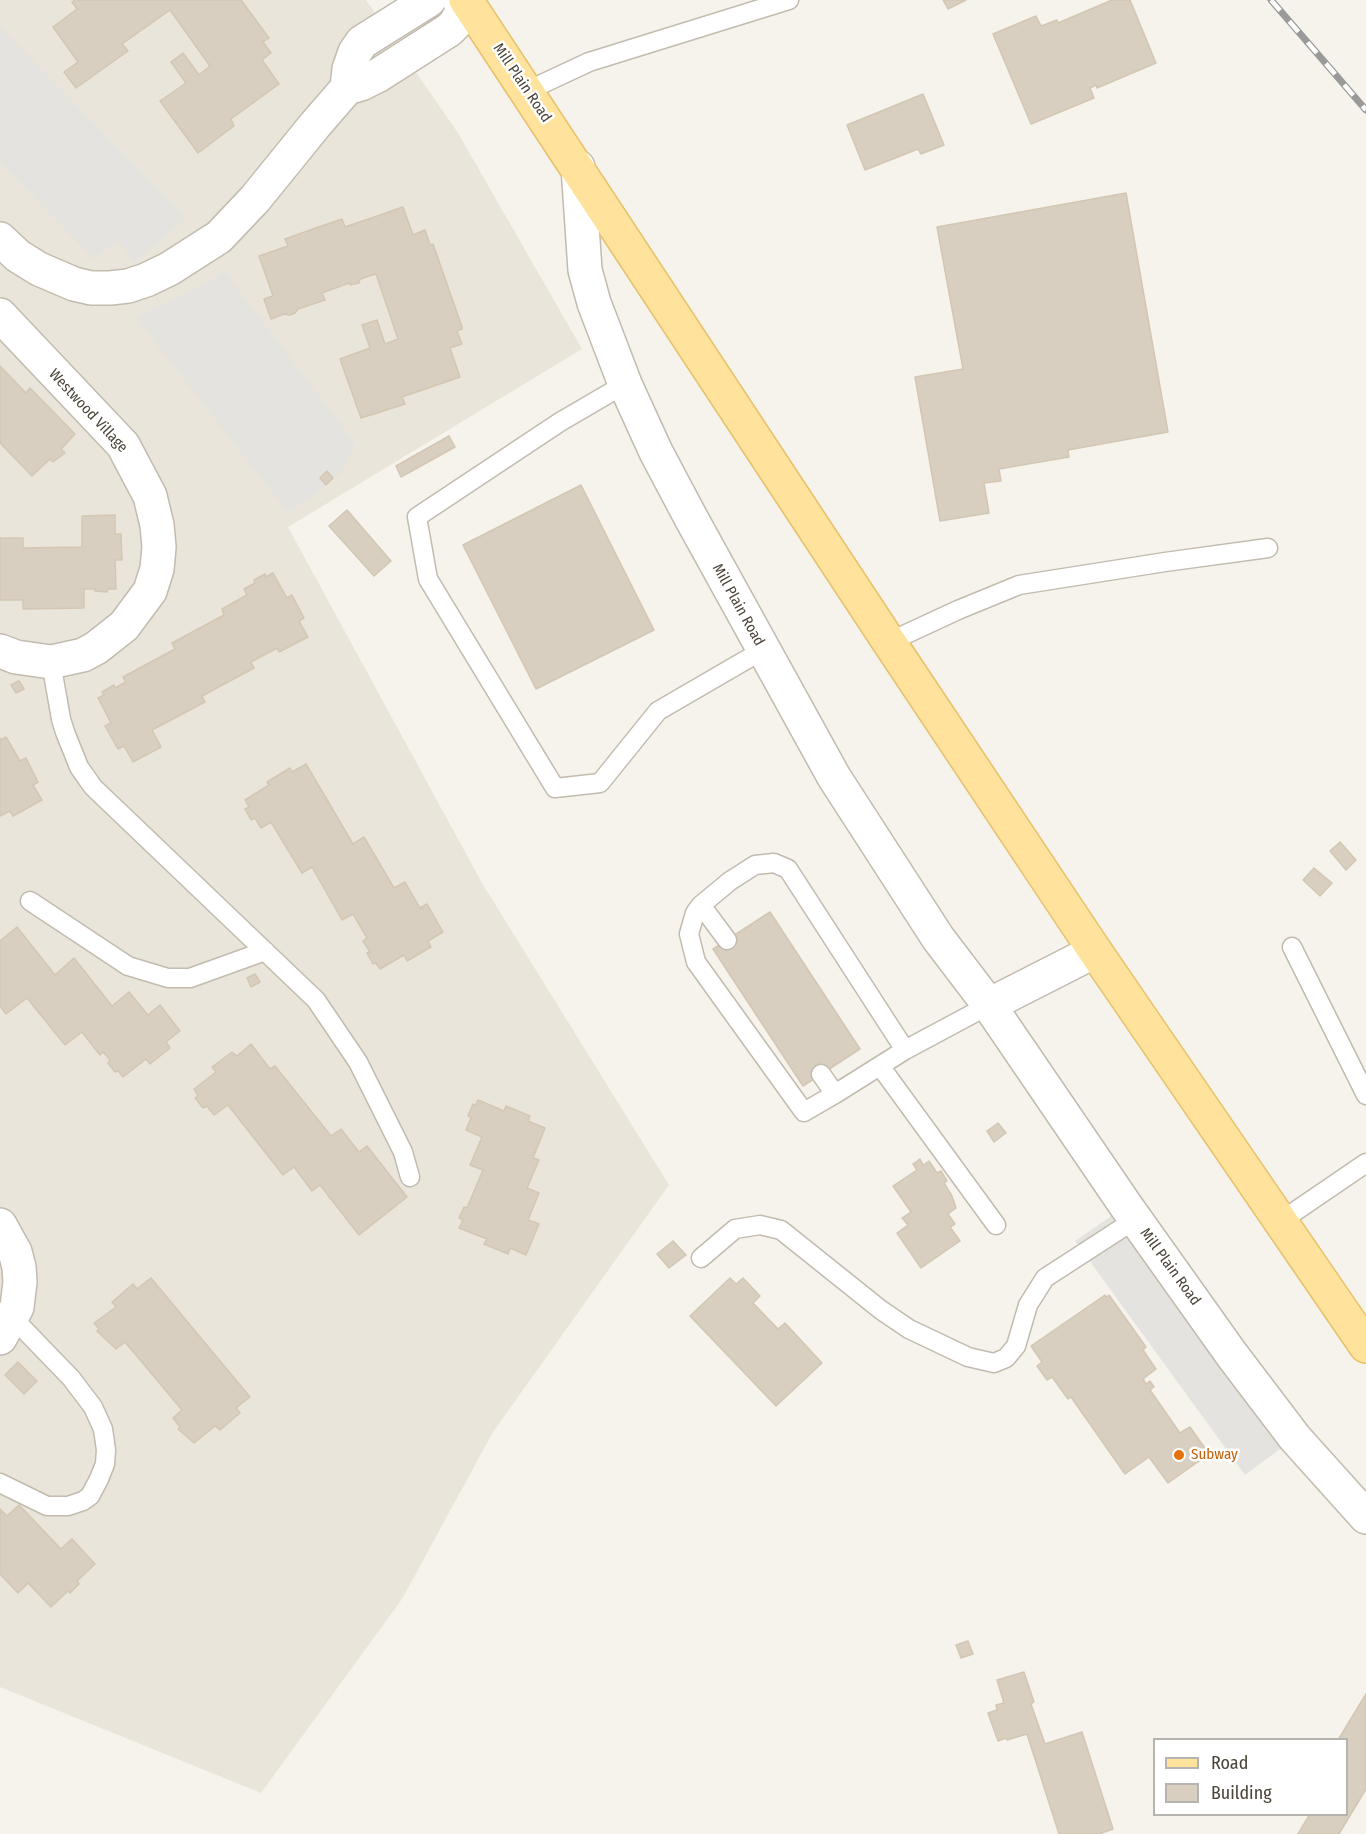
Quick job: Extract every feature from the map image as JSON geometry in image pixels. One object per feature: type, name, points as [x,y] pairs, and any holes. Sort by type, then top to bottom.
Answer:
[{"type":"main road","name":"Mill Plain Road","points":[[466,0],[1095,951],[1366,1346]]},
{"type":"street","points":[[347,88],[349,69],[355,52],[362,42],[429,0]]},
{"type":"street","points":[[0,239],[18,256],[39,269],[74,284],[91,288],[128,286],[168,269],[219,237],[255,200],[347,88],[362,84],[377,76],[449,30],[455,24],[466,0]]},
{"type":"street","name":"Mill Plain Road","points":[[578,167],[585,270],[594,303],[625,384],[656,452],[834,777],[938,938],[990,1005],[1232,1355],[1295,1438],[1366,1517]]},
{"type":"street","name":"Westwood Village","points":[[0,315],[123,445],[150,496],[157,525],[159,547],[157,569],[150,591],[124,626],[96,648],[83,655],[51,662],[16,657],[0,651]]},
{"type":"street","points":[[990,1005],[1095,951]]},
{"type":"street","points":[[0,1225],[15,1252],[19,1267],[17,1307],[6,1328]]},
{"type":"lane","points":[[527,91],[589,62],[789,0]]},
{"type":"lane","points":[[625,384],[560,422],[417,517],[428,579],[555,788],[600,783],[658,711],[763,650]]},
{"type":"lane","points":[[889,642],[1019,585],[1268,548]]},
{"type":"lane","points":[[51,662],[65,732],[79,766],[93,787],[316,1000],[358,1062],[403,1152],[410,1177]]},
{"type":"lane","points":[[905,1050],[788,869],[774,863],[756,865],[730,881],[701,905],[695,913],[689,934],[696,962],[804,1112],[905,1050],[990,1005]]},
{"type":"lane","points":[[30,901],[128,966],[168,978],[190,978],[265,951]]},
{"type":"lane","points":[[701,905],[727,940]]},
{"type":"lane","points":[[1292,947],[1366,1095]]},
{"type":"lane","points":[[880,1066],[996,1225]]},
{"type":"lane","points":[[821,1074],[835,1095]]},
{"type":"lane","points":[[1281,1221],[1366,1163]]},
{"type":"lane","points":[[701,1258],[735,1229],[760,1225],[781,1230],[881,1310],[909,1329],[968,1357],[994,1363],[1006,1358],[1016,1346],[1028,1305],[1045,1278],[1136,1219]]},
{"type":"lane","points":[[0,1483],[47,1506],[69,1506],[90,1496],[105,1464],[106,1450],[103,1429],[93,1407],[71,1378],[6,1328]]},
{"type":"shaded area","points":[[0,0],[366,0],[458,133],[582,349],[288,527],[482,883],[669,1185],[493,1432],[402,1599],[261,1793],[0,1687]]},
{"type":"shaded area","points":[[0,27],[186,218],[135,262],[118,240],[94,259],[0,162]]},
{"type":"shaded area","points":[[224,271],[354,442],[353,452],[340,473],[311,497],[287,511],[140,323],[140,316],[207,283]]},
{"type":"shaded area","points":[[1126,1206],[1295,1438],[1245,1475],[1075,1241]]},
{"type":"building","points":[[75,0],[241,0],[269,38],[263,42],[271,53],[262,60],[279,84],[231,119],[234,126],[198,153],[160,101],[186,83],[171,62],[183,53],[199,75],[210,66],[170,10],[122,44],[128,51],[76,88],[64,72],[78,62],[53,27],[77,9],[72,2]]},
{"type":"building","points":[[943,0],[966,0],[948,9]]},
{"type":"building","points":[[1112,0],[1130,0],[1156,63],[1097,88],[1096,85],[1090,88],[1094,98],[1031,124],[993,34],[1036,16],[1041,26],[1057,20],[1058,23]]},
{"type":"building","points":[[923,94],[944,145],[921,154],[918,149],[865,170],[847,125]]},
{"type":"building","points":[[1126,193],[1168,432],[1068,450],[1069,457],[999,469],[1001,481],[984,483],[989,513],[940,521],[915,377],[963,369],[937,227]]},
{"type":"building","points":[[403,207],[413,235],[425,230],[430,245],[433,244],[462,327],[457,331],[462,344],[450,348],[460,377],[402,397],[405,404],[361,418],[340,359],[370,348],[362,325],[377,320],[385,344],[398,339],[376,274],[360,279],[359,283],[350,285],[349,283],[322,293],[325,300],[298,309],[295,313],[271,319],[264,299],[273,296],[259,256],[288,246],[285,239],[342,219],[345,227]]},
{"type":"building","points":[[0,366],[26,393],[30,388],[75,434],[61,449],[65,453],[53,462],[50,459],[32,476],[0,443]]},
{"type":"building","points":[[449,436],[455,447],[401,477],[396,466]]},
{"type":"building","points":[[327,471],[333,478],[326,485],[320,478]]},
{"type":"building","points":[[581,485],[654,630],[536,689],[463,545]]},
{"type":"building","points":[[347,510],[391,561],[374,576],[329,526]]},
{"type":"building","points":[[115,515],[115,534],[121,534],[122,560],[115,560],[116,589],[108,589],[107,592],[84,589],[84,608],[23,609],[23,600],[0,600],[0,538],[23,538],[23,548],[82,547],[82,516]]},
{"type":"building","points":[[273,573],[287,598],[292,595],[304,618],[299,621],[308,637],[279,652],[277,648],[251,662],[254,668],[202,696],[205,702],[152,730],[161,747],[133,762],[124,746],[118,749],[105,726],[111,723],[98,698],[104,695],[102,692],[114,685],[115,688],[126,682],[123,677],[175,649],[172,643],[224,615],[222,609],[247,595],[244,589],[255,583],[254,580],[265,574],[266,577]]},
{"type":"building","points":[[19,681],[24,689],[16,693],[11,685]]},
{"type":"building","points":[[6,737],[20,761],[26,758],[38,782],[33,785],[42,800],[13,816],[10,811],[0,816],[0,738],[1,740]]},
{"type":"building","points":[[306,764],[353,844],[364,837],[394,888],[405,882],[420,908],[427,904],[443,932],[428,941],[431,947],[407,961],[404,955],[380,969],[376,963],[373,964],[367,953],[370,952],[363,941],[367,938],[353,914],[342,920],[312,867],[302,873],[271,822],[261,828],[255,818],[251,820],[245,809],[249,807],[245,800],[269,785],[267,782],[290,768],[292,772]]},
{"type":"building","points":[[1340,842],[1356,860],[1346,870],[1330,851]]},
{"type":"building","points":[[1314,868],[1332,883],[1320,896],[1303,880]]},
{"type":"building","points":[[770,912],[860,1049],[803,1086],[713,949]]},
{"type":"building","points":[[17,927],[55,975],[74,958],[112,1006],[129,992],[148,1015],[160,1005],[180,1031],[166,1042],[170,1048],[150,1064],[146,1059],[123,1077],[118,1071],[115,1072],[108,1063],[110,1060],[103,1052],[100,1055],[82,1032],[65,1045],[27,998],[6,1014],[0,1006],[0,941]]},
{"type":"building","points":[[255,974],[260,982],[251,987],[247,978]]},
{"type":"building","points":[[251,1044],[270,1069],[275,1066],[331,1136],[341,1129],[359,1152],[367,1146],[407,1197],[359,1235],[320,1185],[312,1191],[294,1167],[283,1175],[228,1105],[214,1115],[207,1106],[203,1108],[195,1098],[198,1096],[194,1089],[216,1072],[212,1067],[232,1052],[237,1056]]},
{"type":"building","points":[[478,1100],[504,1111],[506,1106],[530,1116],[528,1121],[545,1128],[533,1158],[539,1160],[527,1188],[539,1193],[528,1220],[539,1224],[526,1255],[510,1248],[508,1254],[484,1244],[487,1239],[459,1228],[463,1220],[459,1218],[464,1207],[467,1208],[483,1170],[470,1165],[482,1137],[466,1130],[471,1118],[468,1116],[473,1104],[475,1106]]},
{"type":"building","points":[[998,1123],[1006,1133],[994,1142],[987,1131]]},
{"type":"building","points":[[920,1159],[923,1165],[929,1161],[937,1173],[941,1171],[947,1181],[944,1183],[956,1208],[948,1214],[955,1224],[950,1227],[960,1241],[921,1268],[897,1233],[908,1225],[902,1218],[911,1212],[893,1186],[917,1170],[913,1164]]},
{"type":"building","points":[[673,1241],[686,1255],[669,1268],[657,1254]]},
{"type":"building","points":[[151,1278],[250,1397],[236,1408],[240,1413],[220,1430],[215,1426],[194,1443],[178,1429],[180,1427],[173,1418],[182,1410],[125,1342],[116,1349],[97,1331],[99,1329],[94,1323],[116,1307],[112,1302],[133,1284],[137,1289]]},
{"type":"building","points":[[730,1278],[736,1284],[743,1278],[760,1296],[753,1303],[778,1329],[785,1323],[822,1363],[776,1406],[690,1316]]},
{"type":"building","points":[[1105,1295],[1106,1297],[1109,1295],[1146,1347],[1143,1350],[1156,1369],[1143,1379],[1146,1384],[1150,1381],[1154,1387],[1150,1390],[1180,1433],[1190,1427],[1209,1454],[1168,1483],[1149,1457],[1125,1474],[1071,1397],[1068,1399],[1052,1377],[1047,1380],[1037,1366],[1042,1362],[1031,1346]]},
{"type":"building","points":[[18,1362],[37,1381],[24,1394],[5,1375]]},
{"type":"building","points":[[19,1505],[61,1549],[72,1539],[95,1564],[77,1581],[79,1584],[70,1593],[68,1591],[51,1607],[28,1583],[18,1593],[0,1574],[0,1509],[7,1516]]},
{"type":"building","points":[[968,1641],[973,1654],[961,1658],[956,1645]]},
{"type":"building","points":[[1024,1672],[1034,1702],[1031,1704],[1045,1744],[1082,1732],[1113,1829],[1099,1834],[1059,1834],[1027,1734],[998,1741],[988,1713],[997,1710],[996,1705],[1004,1703],[997,1680]]},
{"type":"building","points":[[1366,1694],[1366,1789],[1339,1834],[1298,1834],[1309,1816],[1348,1816],[1348,1738],[1339,1738]]},
{"type":"railway","points":[[1271,0],[1366,110]]},
{"type":"place","name":"Subway","points":[[1179,1455]]}]
